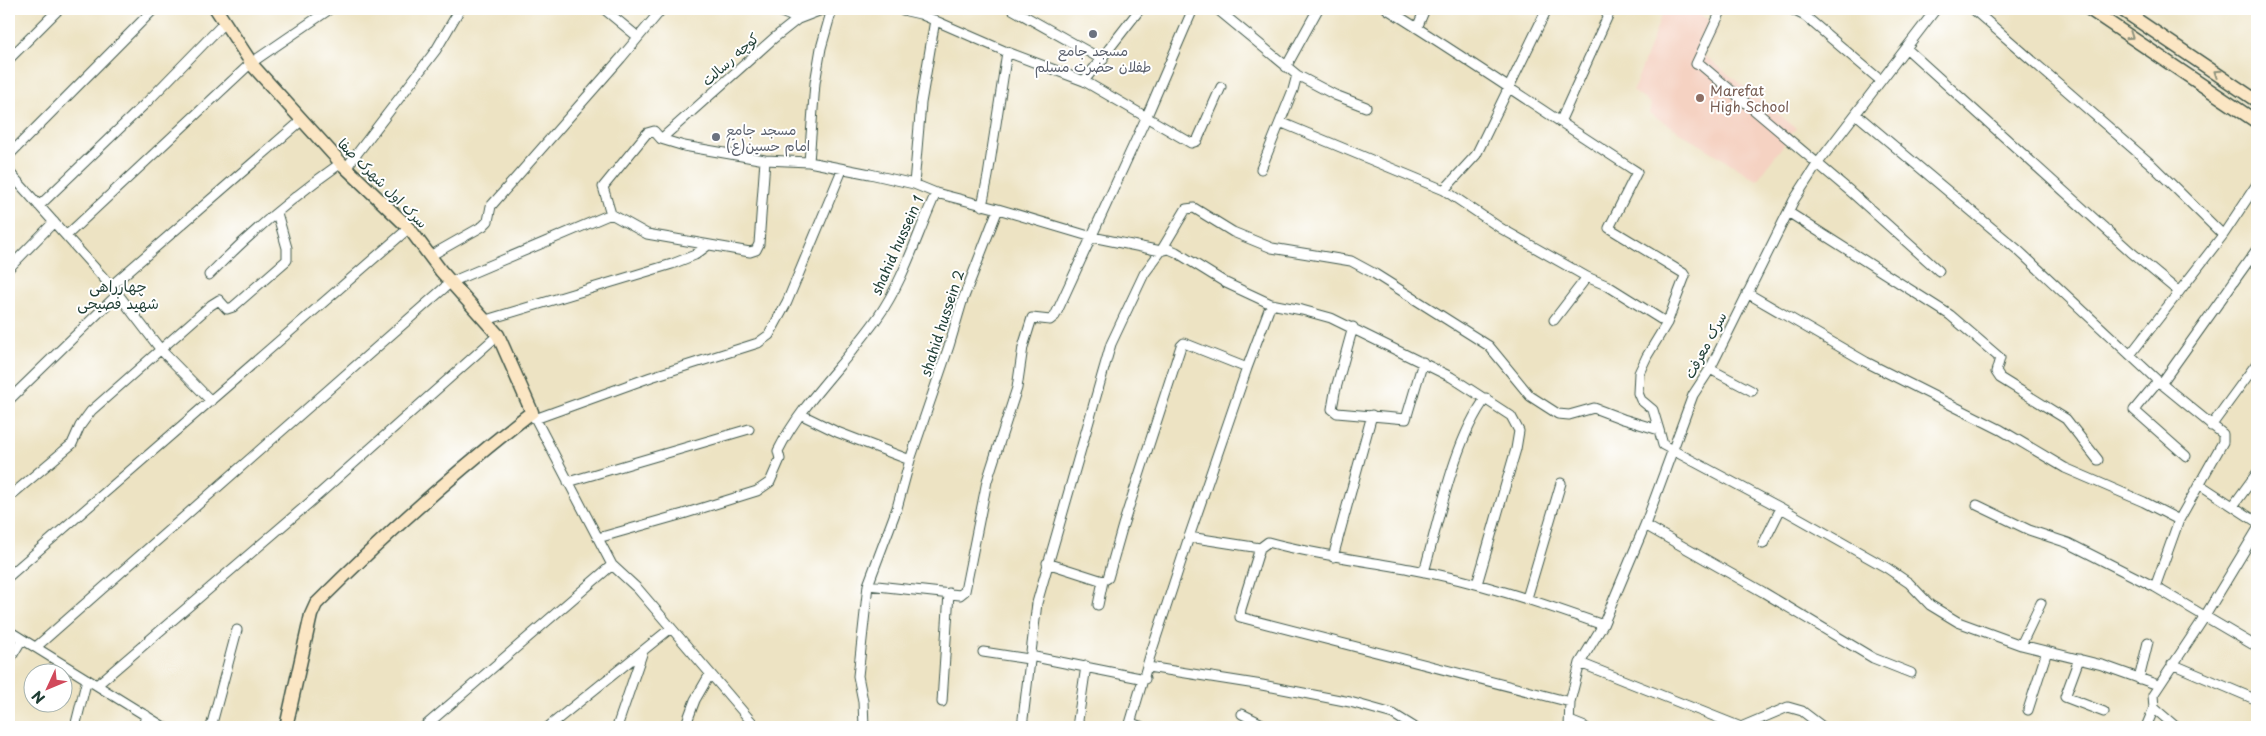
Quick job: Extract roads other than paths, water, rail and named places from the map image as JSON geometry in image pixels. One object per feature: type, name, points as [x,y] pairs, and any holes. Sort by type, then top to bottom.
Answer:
[{"type":"street","points":[[9,59],[59,9]]},
{"type":"street","points":[[9,156],[154,9]]},
{"type":"street","name":"سرک اول شهرک صفا","points":[[217,9],[251,63],[343,166],[409,228],[451,282],[498,335],[533,415]]},
{"type":"street","points":[[66,236],[251,63],[330,9]]},
{"type":"street","points":[[209,275],[232,251],[297,194],[343,166],[436,50],[460,9]]},
{"type":"street","points":[[604,9],[638,37]]},
{"type":"street","points":[[430,256],[488,221],[491,206],[662,9]]},
{"type":"street","points":[[774,9],[798,19]]},
{"type":"street","name":"کوچه رسالت","points":[[660,139],[798,19],[824,9]]},
{"type":"street","points":[[809,162],[815,83],[821,48],[832,9]]},
{"type":"street","points":[[898,9],[935,20],[1007,52],[1084,81],[1194,144],[1221,87]]},
{"type":"street","points":[[1012,9],[1103,60]]},
{"type":"street","points":[[1084,81],[1103,60],[1140,9]]},
{"type":"street","points":[[868,585],[960,595],[965,590],[987,481],[1016,388],[1023,346],[1032,318],[1050,320],[1055,316],[1146,118],[1193,9]]},
{"type":"street","points":[[1217,9],[1297,75],[1335,95],[1366,107]]},
{"type":"street","points":[[1286,67],[1318,9]]},
{"type":"street","points":[[1387,9],[1509,86],[1637,172],[1609,228],[1685,276],[1667,323],[1639,373],[1638,393],[1641,400],[1653,410],[1663,445],[1781,508],[1887,568],[1909,583],[1930,605],[1958,622],[2021,645],[2079,659],[2158,685]]},
{"type":"street","points":[[1417,28],[1425,9]]},
{"type":"street","points":[[1444,190],[1476,155],[1547,9]]},
{"type":"street","points":[[1560,122],[1611,9]]},
{"type":"street","points":[[1722,9],[1696,64],[1818,163],[1939,271]]},
{"type":"street","points":[[1791,9],[1805,16],[1880,80]]},
{"type":"street","name":"سرک معرفت","points":[[1570,724],[1570,702],[1580,662],[1603,625],[1645,525],[1693,395],[1710,370],[1788,212],[1818,163],[1936,9]]},
{"type":"street","points":[[1973,9],[2152,165],[2223,234]]},
{"type":"street","points":[[2089,9],[2257,122]]},
{"type":"street","points":[[2121,9],[2257,100]]},
{"type":"street","points":[[914,184],[921,103],[935,20]]},
{"type":"street","points":[[39,206],[145,104],[224,22]]},
{"type":"street","points":[[1906,48],[2131,252],[2179,292]]},
{"type":"street","points":[[982,206],[1007,52]]},
{"type":"street","points":[[1261,169],[1293,90],[1297,75]]},
{"type":"street","points":[[1856,114],[2019,251],[2130,356],[2211,426],[2223,434],[2223,442],[2178,520],[2155,587]]},
{"type":"street","points":[[111,286],[301,121]]},
{"type":"street","points":[[1280,122],[1444,190],[1502,229],[1587,277],[1615,290],[1667,323]]},
{"type":"street","name":"shahid hussein 1","points":[[598,538],[684,514],[757,490],[770,482],[780,459],[778,451],[788,431],[860,342],[893,294],[936,193],[914,184],[809,162],[765,160],[684,146],[660,139],[654,131],[647,133],[603,187],[610,214]]},
{"type":"street","points":[[36,647],[451,282],[610,214],[647,234],[707,246],[750,252],[756,250],[759,244],[765,160]]},
{"type":"street","points":[[286,727],[311,615],[316,604],[406,518],[489,445],[533,415],[758,343],[769,335],[787,302],[842,170]]},
{"type":"street","points":[[9,172],[118,294],[161,350],[210,401]]},
{"type":"street","points":[[2130,356],[2223,234],[2257,184]]},
{"type":"street","points":[[936,193],[1092,237],[1161,251],[1169,249],[1226,283],[1272,304],[1331,318],[1353,327],[1423,362],[1486,398],[1511,416],[1519,431],[1516,449],[1477,584]]},
{"type":"street","points":[[1022,727],[1030,658],[1035,634],[1037,603],[1111,344],[1144,274],[1161,251],[1186,209],[1190,207],[1232,232],[1272,248],[1351,261],[1375,274],[1489,346],[1530,396],[1558,414],[1569,415],[1594,408],[1659,430]]},
{"type":"street","name":"shahid hussein 2","points":[[864,727],[863,701],[858,676],[868,585],[897,508],[910,460],[950,346],[962,302],[998,209]]},
{"type":"street","points":[[1788,212],[1950,315],[2000,358],[1996,372],[2000,378],[2066,420],[2098,460]]},
{"type":"street","points":[[9,497],[72,444],[80,426],[91,411],[211,305],[219,300],[227,309],[232,307],[287,260],[287,248],[277,213]]},
{"type":"street","points":[[9,268],[54,222]]},
{"type":"street","points":[[9,576],[409,228]]},
{"type":"street","points":[[486,320],[672,264],[695,255],[707,246]]},
{"type":"street","points":[[2186,456],[2134,410],[2159,382],[2254,262],[2257,249]]},
{"type":"street","points":[[1554,320],[1587,277]]},
{"type":"street","points":[[1747,293],[1866,362],[2001,430],[2065,468],[2144,502],[2178,520]]},
{"type":"street","points":[[9,400],[118,294]]},
{"type":"street","points":[[1142,727],[1130,725],[1144,679],[1189,537],[1247,368],[1272,304]]},
{"type":"street","points":[[1353,327],[1334,392],[1332,409],[1337,413],[1406,419],[1423,362]]},
{"type":"street","points":[[97,685],[308,504],[498,335]]},
{"type":"street","points":[[1098,605],[1103,581],[1108,578],[1123,525],[1181,346],[1184,342],[1188,343],[1247,368]]},
{"type":"street","points":[[2211,426],[2257,362]]},
{"type":"street","points":[[1710,370],[1752,391]]},
{"type":"street","points":[[1424,572],[1466,434],[1477,410],[1486,398]]},
{"type":"street","points":[[533,415],[612,565],[638,589],[756,727]]},
{"type":"street","points":[[802,415],[837,432],[910,460]]},
{"type":"street","points":[[1333,557],[1372,415]]},
{"type":"street","points":[[568,482],[748,428]]},
{"type":"street","points":[[2233,506],[2257,473]]},
{"type":"street","points":[[1527,598],[1561,483]]},
{"type":"street","points":[[2199,484],[2257,522]]},
{"type":"street","points":[[1977,505],[2029,530],[2068,543],[2155,587],[2203,617],[2252,644]]},
{"type":"street","points":[[1763,544],[1781,508]]},
{"type":"street","points":[[1645,525],[1763,592],[1873,658],[1910,673]]},
{"type":"street","points":[[2146,727],[2154,708],[2153,695],[2158,685],[2257,530]]},
{"type":"street","points":[[1189,537],[1260,548]]},
{"type":"street","points":[[1570,702],[1240,617],[1260,548],[1268,542],[1333,557],[1424,572],[1527,598],[1603,625]]},
{"type":"street","points":[[1047,563],[1103,581]]},
{"type":"street","points":[[424,727],[612,565]]},
{"type":"street","points":[[942,702],[949,593]]},
{"type":"street","points":[[2021,645],[2041,603]]},
{"type":"street","points":[[548,727],[671,628]]},
{"type":"street","points":[[211,727],[237,630]]},
{"type":"street","points":[[9,631],[164,727]]},
{"type":"street","points":[[9,661],[22,639]]},
{"type":"street","points":[[2139,678],[2148,642]]},
{"type":"street","points":[[617,727],[643,651]]},
{"type":"street","points":[[2028,710],[2047,651]]},
{"type":"street","points":[[983,652],[1086,666],[1144,679]]},
{"type":"street","points":[[2079,659],[2065,697],[2104,712]]},
{"type":"street","points":[[1580,662],[1741,727],[1788,707],[1802,711],[1823,727]]},
{"type":"street","points":[[2172,664],[2257,700]]},
{"type":"street","points":[[1077,727],[1086,666]]},
{"type":"street","points":[[1148,666],[1350,702],[1393,714],[1414,727]]},
{"type":"street","points":[[685,727],[695,700],[710,674]]},
{"type":"street","points":[[75,727],[87,679]]},
{"type":"street","points":[[2154,708],[2176,727]]},
{"type":"street","points":[[1242,714],[1268,727]]},
{"type":"street","points":[[143,727],[146,715]]},
{"type":"street","points":[[1570,724],[1585,727]]},
{"type":"place","name":"مسجد جامع طفلان حضرت مسلم","points":[[1093,34]]},
{"type":"place","name":"Marefat High School","points":[[1700,98]]},
{"type":"place","name":"مسجد جامع امام حسین(ع)","points":[[716,137]]},
{"type":"district","name":"چهارراهی شهید فصیحی","points":[[118,294]]}]
